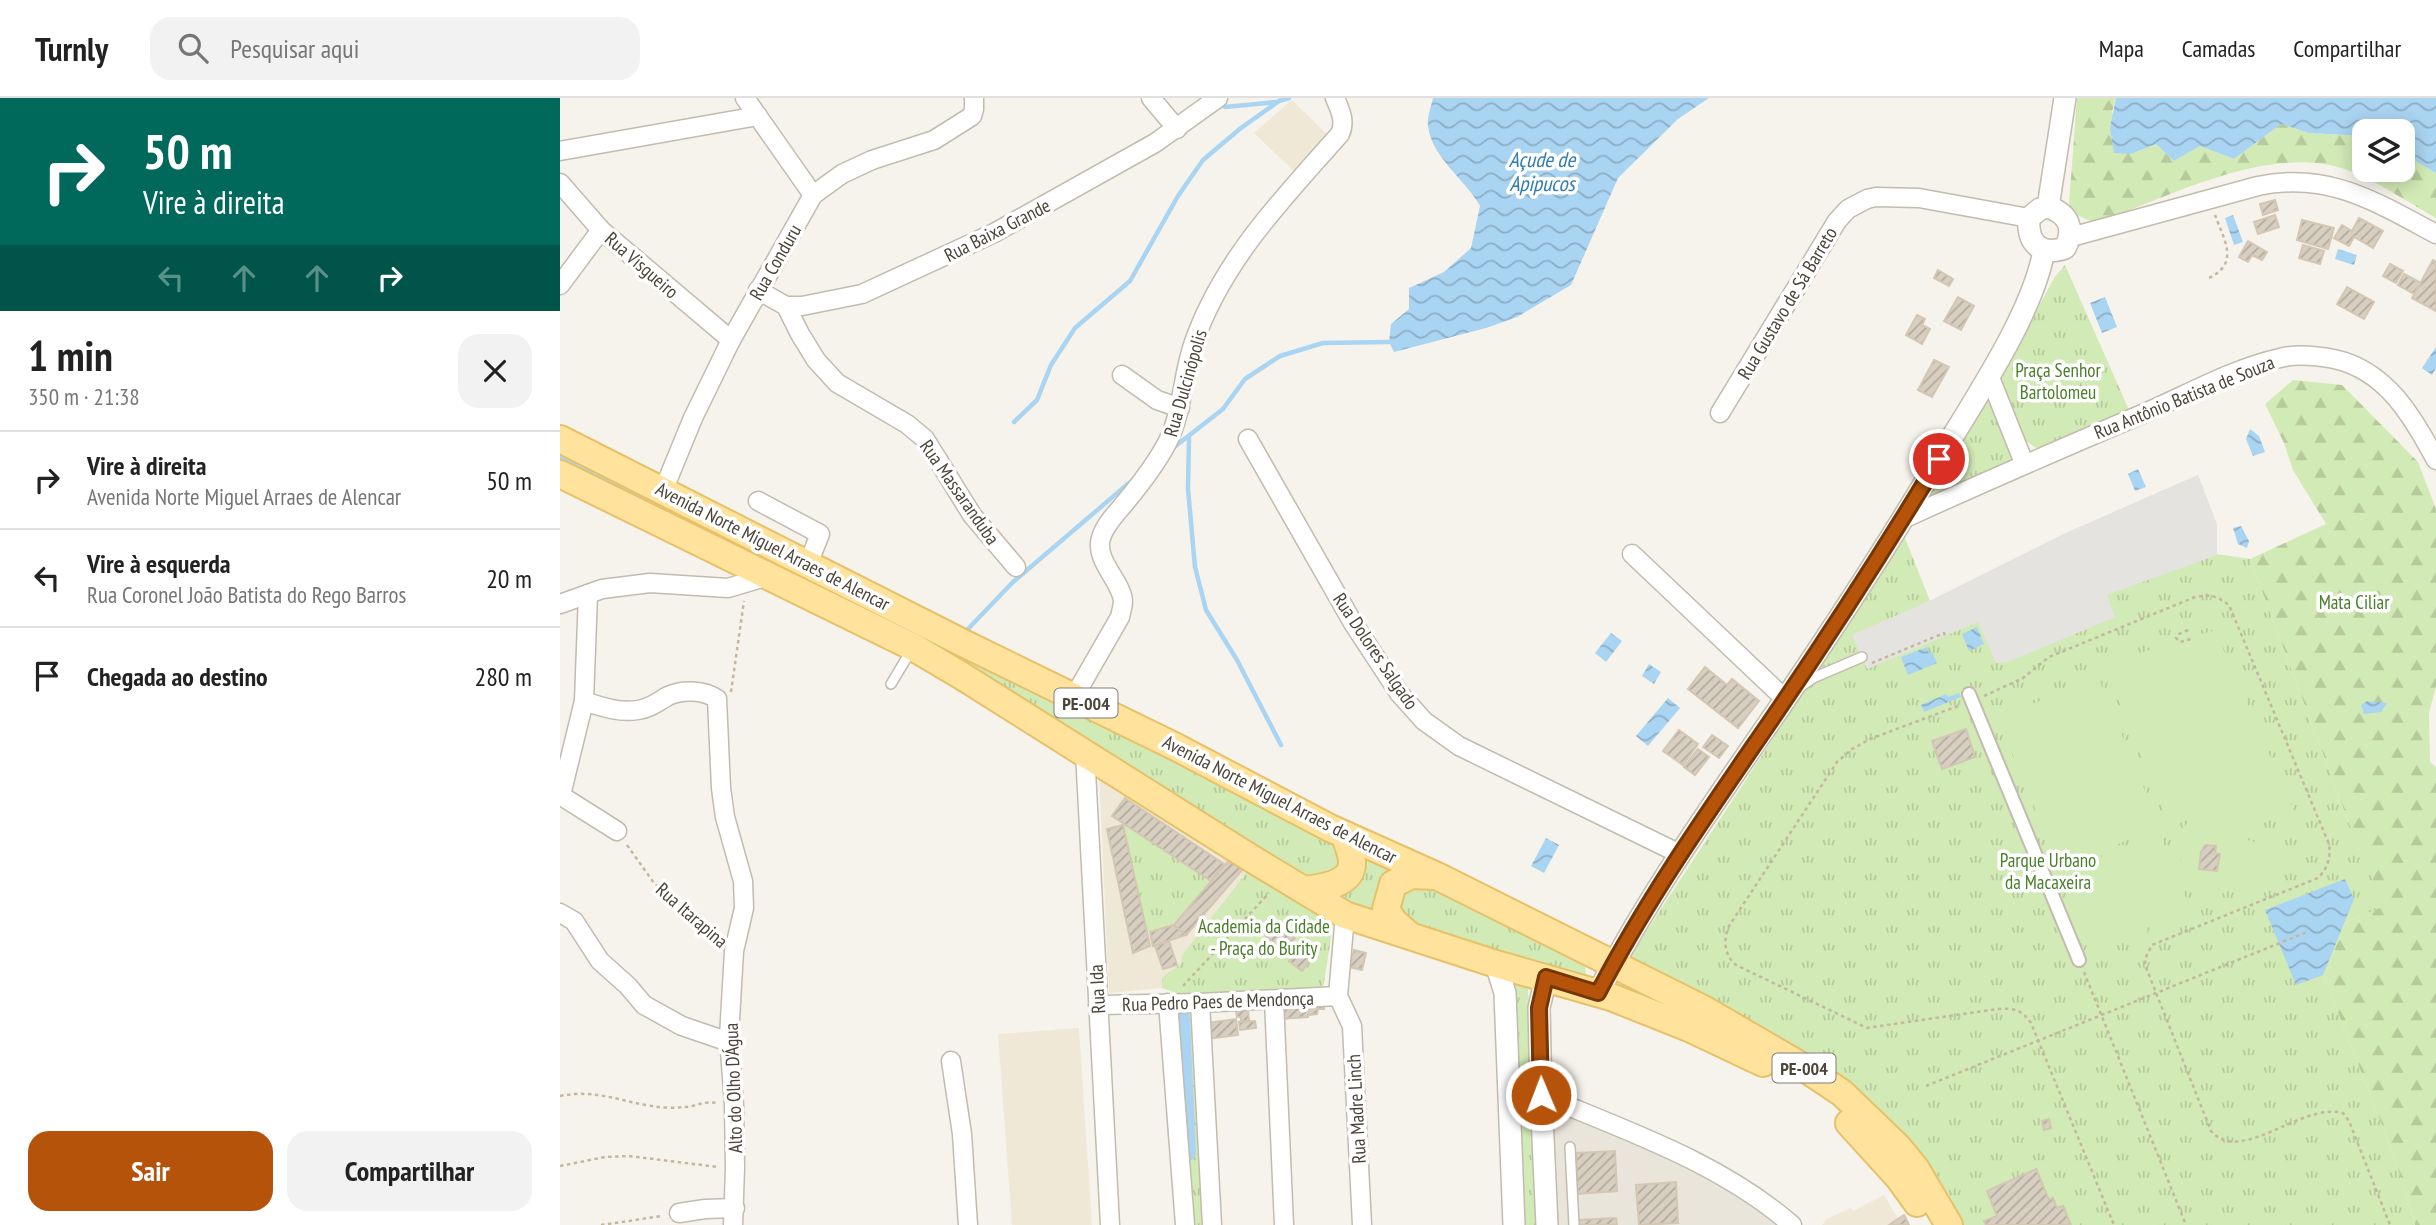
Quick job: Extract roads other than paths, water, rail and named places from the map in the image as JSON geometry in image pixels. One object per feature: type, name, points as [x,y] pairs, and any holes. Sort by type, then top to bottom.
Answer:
[{"type":"main road","name":"Avenida Norte Miguel Arraes de Alencar","points":[[560,439],[1345,835],[1437,876],[1705,1010],[1842,1093],[1898,1147],[1916,1169],[1949,1225]]},
{"type":"main road","name":"Avenida Norte Miguel Arraes de Alencar","points":[[560,474],[912,648],[1085,752],[1345,915],[1496,964],[1598,993],[1749,1055],[1795,1081],[1833,1107],[1865,1138],[1899,1178],[1931,1225]]},
{"type":"main road","points":[[1293,884],[1339,883],[1348,875],[1353,864],[1345,835]]},
{"type":"main road","points":[[1408,934],[1393,921],[1387,909],[1393,884],[1412,875],[1437,876]]},
{"type":"street","points":[[745,98],[813,195]]},
{"type":"street","points":[[1151,98],[1177,129]]},
{"type":"street","name":"Rua Baixa Grande","points":[[786,306],[802,306],[862,294],[995,233],[1177,129],[1218,98]]},
{"type":"street","name":"Rua Dulcinópolis","points":[[1074,697],[1120,617],[1123,606],[1121,594],[1101,552],[1100,540],[1105,527],[1135,491],[1167,444],[1180,408],[1193,346],[1227,271],[1277,205],[1340,134],[1343,120],[1335,98]]},
{"type":"street","points":[[2049,206],[2065,98]]},
{"type":"street","name":"Rua Conduru","points":[[663,491],[693,418],[731,340],[813,195],[842,174],[872,160],[934,140],[973,107]]},
{"type":"street","points":[[560,151],[758,117]]},
{"type":"street","points":[[2071,237],[2280,181],[2327,184],[2375,201],[2436,234]]},
{"type":"street","name":"Rua Visgueiro","points":[[560,183],[601,230],[731,340]]},
{"type":"street","name":"Rua Gustavo de Sá Barreto","points":[[1720,413],[1837,221],[1847,209],[1867,198],[1919,198],[2029,218]]},
{"type":"street","points":[[2049,206],[2063,216],[2069,225],[2071,237],[2065,248],[2052,253],[2044,251],[2031,236],[2029,218],[2049,206]]},
{"type":"street","points":[[560,285],[601,230]]},
{"type":"street","points":[[1598,993],[1613,963],[1679,854],[1903,519],[1989,376],[2039,275],[2044,251]]},
{"type":"street","points":[[758,290],[786,306]]},
{"type":"street","name":"Rua Massaranduba","points":[[786,306],[816,360],[837,383],[907,425],[925,439],[971,515],[1016,567]]},
{"type":"street","name":"Rua Antônio Batista de Souza","points":[[1903,519],[2024,463],[2282,357],[2334,359],[2360,368],[2379,380],[2401,402],[2436,460]]},
{"type":"street","points":[[1122,375],[1157,401],[1180,408]]},
{"type":"street","points":[[1989,376],[2024,463]]},
{"type":"street","name":"Rua Dolores Salgado","points":[[1248,439],[1353,623],[1399,693],[1424,721],[1459,746],[1679,854]]},
{"type":"street","points":[[758,500],[820,534],[808,564]]},
{"type":"street","points":[[1632,554],[1785,699]]},
{"type":"street","points":[[560,604],[601,589],[650,583],[728,588],[765,577]]},
{"type":"street","points":[[589,594],[584,701],[560,795],[617,831]]},
{"type":"street","name":"Alto do Olho D'Água","points":[[584,701],[610,710],[635,711],[651,708],[670,695],[681,693],[702,692],[717,699],[722,797],[743,881],[744,908],[734,951],[729,1042],[734,1105],[734,1217]]},
{"type":"street","points":[[1970,697],[2079,960]]},
{"type":"street","name":"Rua Ida","points":[[1085,752],[1110,1225]]},
{"type":"street","points":[[560,913],[574,921],[600,961],[628,986],[644,1005],[682,1026],[729,1042]]},
{"type":"street","points":[[1338,996],[1345,915]]},
{"type":"street","points":[[1496,964],[1505,993],[1514,1225]]},
{"type":"street","points":[[1546,977],[1539,1008],[1547,1225]]},
{"type":"street","name":"Rua Pedro Paes de Mendonça","points":[[1098,1005],[1338,996]]},
{"type":"street","name":"Rua Madre Linch","points":[[1338,996],[1352,1026],[1362,1225]]},
{"type":"street","points":[[1274,1000],[1284,1225]]},
{"type":"street","points":[[1168,1003],[1185,1225]]},
{"type":"street","points":[[1200,1003],[1212,1225]]},
{"type":"street","points":[[951,1061],[962,1134],[968,1225]]},
{"type":"street","points":[[1541,1095],[1690,1159],[1754,1196],[1792,1225]]},
{"type":"street","points":[[679,1213],[705,1209],[734,1217]]},
{"type":"lane","points":[[891,684],[912,648]]},
{"type":"lane","points":[[1785,699],[1813,678],[1864,661]]},
{"type":"lane","points":[[1570,1147],[1574,1225]]},
{"type":"water","name":"Açude de Apipucos","points":[[1433,98],[1709,98],[1678,119],[1618,178],[1571,285],[1517,317],[1394,352],[1389,342],[1391,324],[1409,309],[1409,288],[1444,272],[1471,248],[1480,206],[1442,158],[1431,138],[1428,123]]},
{"type":"water","points":[[2116,98],[2436,98],[2436,173],[2415,161],[2415,119],[2352,119],[2352,135],[2309,133],[2281,124],[2234,159],[2200,146],[2174,161],[2156,144],[2131,154],[2114,153],[2110,128]]},
{"type":"water","points":[[2233,215],[2243,242],[2234,245],[2225,218]]},
{"type":"water","points":[[2338,249],[2357,255],[2354,265],[2335,259]]},
{"type":"water","points":[[2105,297],[2117,327],[2102,333],[2090,303]]},
{"type":"water","points":[[2436,347],[2436,368],[2432,375],[2422,368]]},
{"type":"water","points":[[2250,429],[2259,436],[2265,452],[2253,456],[2246,439]]},
{"type":"water","points":[[2138,469],[2146,487],[2135,491],[2128,474]]},
{"type":"water","points":[[2241,526],[2249,541],[2247,548],[2238,544],[2233,528]]},
{"type":"water","points":[[1977,627],[1984,644],[1969,651],[1962,634]]},
{"type":"water","points":[[1611,633],[1622,641],[1606,662],[1595,653]]},
{"type":"water","points":[[1927,647],[1937,663],[1908,675],[1901,657]]},
{"type":"water","points":[[1649,664],[1661,672],[1654,684],[1642,676]]},
{"type":"water","points":[[1959,693],[1961,697],[1924,712],[1921,705],[1946,694],[1948,697]]},
{"type":"water","points":[[1668,698],[1680,708],[1648,746],[1636,736]]},
{"type":"water","points":[[2367,701],[2387,703],[2381,712],[2364,714],[2361,705]]},
{"type":"water","points":[[1546,838],[1559,845],[1544,873],[1531,866]]},
{"type":"water","points":[[2345,879],[2354,899],[2323,975],[2296,985],[2265,910]]},
{"type":"waterway","points":[[1014,422],[1037,400],[1051,365],[1075,328],[1130,281],[1178,196],[1203,160],[1241,128],[1279,101],[1289,98]]},
{"type":"waterway","points":[[1225,107],[1276,102]]},
{"type":"waterway","points":[[1173,448],[1223,409],[1245,379],[1280,356],[1323,343],[1389,342]]},
{"type":"waterway","points":[[1189,436],[1188,489],[1195,567],[1206,610],[1237,660],[1281,745]]},
{"type":"waterway","points":[[560,457],[917,635]]},
{"type":"waterway","points":[[968,629],[1013,582],[1129,483]]},
{"type":"waterway","points":[[1182,1019],[1188,1153]]},
{"type":"park label","name":"Praça Senhor Bartolomeu","points":[[2058,381]]},
{"type":"park label","name":"Mata Ciliar","points":[[2354,602]]},
{"type":"park label","name":"Parque Urbano da Macaxeira","points":[[2048,871]]},
{"type":"park label","name":"Academia da Cidade - Praça do Burity","points":[[1264,937]]}]
